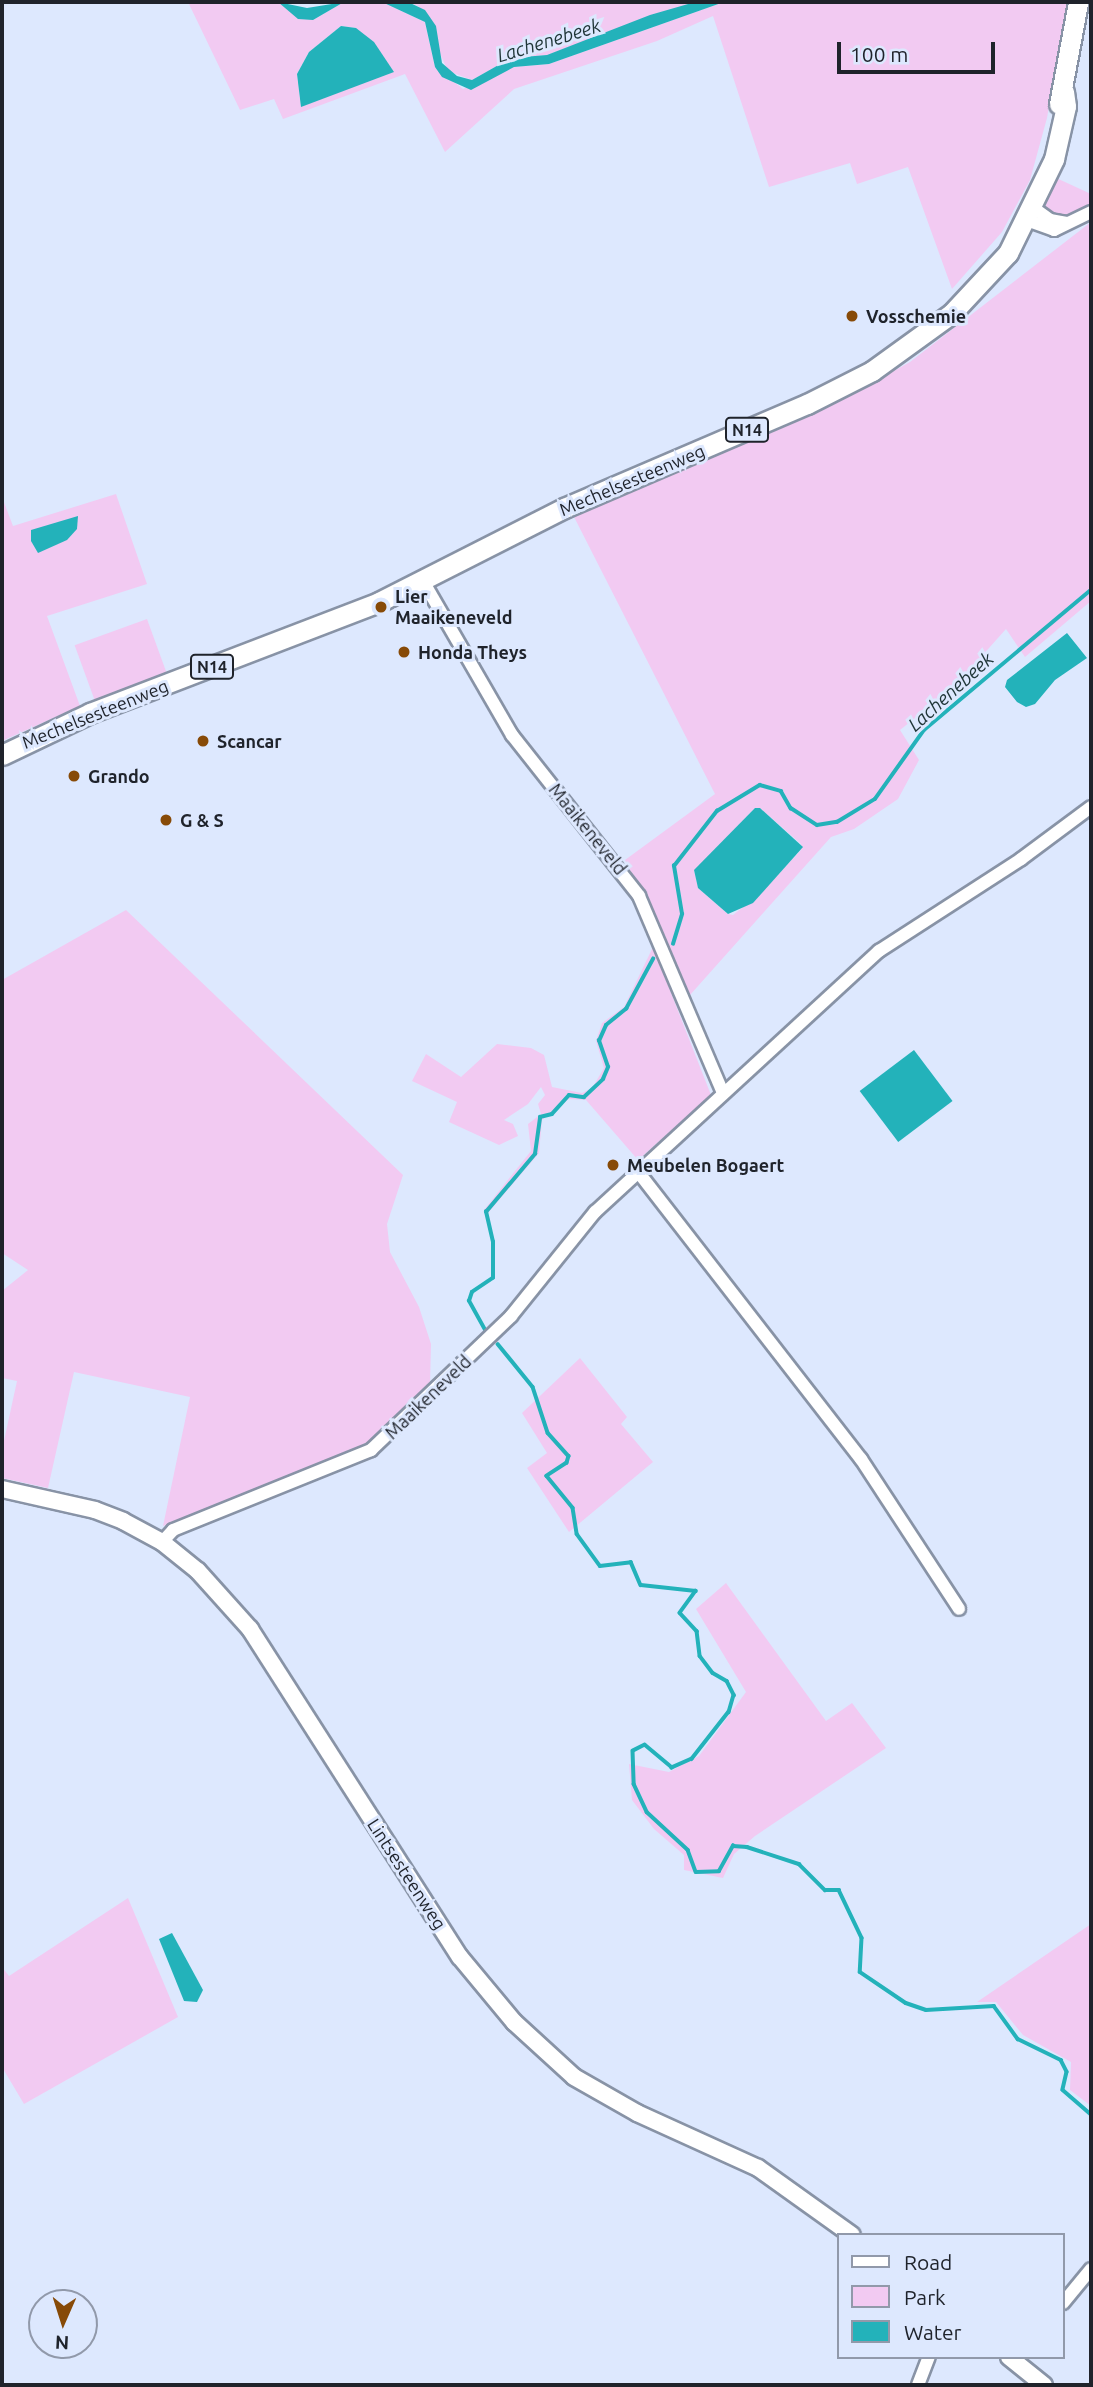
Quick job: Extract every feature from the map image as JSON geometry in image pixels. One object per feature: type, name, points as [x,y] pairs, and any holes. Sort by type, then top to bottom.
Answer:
[{"type":"main road","name":"Mechelsesteenweg","points":[[2,755],[90,713],[330,624],[423,581],[542,508],[862,364],[960,292],[1015,221],[1028,212],[1046,169],[1045,158],[1064,92],[1078,2]]},
{"type":"street","points":[[1028,212],[1054,230],[1091,212]]},
{"type":"street","name":"Maaikeneveld","points":[[423,581],[512,735],[639,896],[723,1093]]},
{"type":"street","name":"Maaikeneveld","points":[[162,1542],[173,1530],[371,1450],[511,1316],[575,1233],[879,951],[1021,859],[1091,807]]},
{"type":"street","points":[[639,1173],[861,1459],[959,1609]]},
{"type":"street","name":"Lintsesteenweg","points":[[2,1489],[95,1510],[162,1542],[198,1571],[250,1629],[460,1957],[514,2022],[584,2083],[638,2113],[758,2168],[849,2233]]},
{"type":"street","points":[[1065,2301],[1091,2269]]},
{"type":"street","points":[[918,2385],[928,2359]]},
{"type":"street","points":[[1014,2359],[1044,2385]]},
{"type":"green space","points":[[188,2],[278,2],[313,20],[344,2],[382,2],[425,22],[435,67],[463,89],[514,67],[549,64],[724,2],[1067,2],[1047,118],[1030,180],[1002,232],[952,289],[908,167],[857,184],[850,163],[769,187],[713,16],[657,41],[514,89],[445,152],[405,74],[283,119],[274,99],[240,110]],"holes":[[[341,26],[356,28],[301,107],[297,74],[309,52]]]},
{"type":"green space","points":[[408,2],[695,2],[547,55],[511,58],[472,80],[448,71],[418,6]]},
{"type":"green space","points":[[1052,176],[1091,194],[1091,209],[1060,220],[1045,208]]},
{"type":"green space","points":[[1091,222],[1091,601],[1025,657],[1006,629],[955,686],[900,730],[919,760],[898,799],[854,829],[831,837],[690,995],[625,860],[715,794],[571,511],[838,402],[910,362]],"holes":[[[755,808],[760,808],[801,844],[801,850],[761,893],[733,915],[728,914],[698,888],[694,871]]]},
{"type":"green space","points":[[116,494],[147,584],[47,616],[80,706],[2,741],[2,497],[13,526]]},
{"type":"green space","points":[[147,619],[167,674],[94,700],[75,645]]},
{"type":"green space","points":[[126,910],[403,1175],[387,1224],[390,1252],[419,1307],[431,1344],[430,1385],[373,1439],[343,1456],[163,1526],[190,1397],[74,1372],[48,1488],[2,1478],[2,1450],[17,1381],[2,1378],[2,1291],[28,1270],[2,1253],[2,980]]},
{"type":"green space","points":[[653,947],[711,1095],[638,1160],[586,1100],[569,1099],[542,1120],[539,1153],[488,1213],[484,1210],[531,1151],[528,1124],[541,1114],[538,1104],[545,1095],[541,1087],[528,1104],[504,1120],[513,1124],[518,1136],[499,1145],[449,1122],[457,1102],[412,1081],[426,1054],[461,1077],[497,1044],[531,1048],[544,1055],[552,1087],[582,1093],[592,1088],[604,1068],[596,1041],[602,1023],[624,1007]]},
{"type":"green space","points":[[580,1358],[627,1417],[621,1424],[653,1462],[569,1532],[527,1468],[547,1453],[522,1413]]},
{"type":"green space","points":[[726,1583],[826,1721],[852,1703],[886,1748],[755,1836],[734,1854],[723,1878],[684,1870],[684,1855],[654,1829],[632,1800],[629,1764],[669,1772],[699,1756],[746,1692],[696,1609]]},
{"type":"green space","points":[[128,1898],[178,2017],[24,2104],[2,2067],[2,1967],[9,1976]]},
{"type":"green space","points":[[1091,1924],[1091,2106],[1070,2090],[1071,2062],[1023,2035],[996,2002],[977,2002]]},
{"type":"water","points":[[278,2],[307,8],[344,2],[313,20],[298,19]]},
{"type":"water","points":[[382,2],[408,2],[425,10],[436,26],[442,63],[457,76],[472,80],[511,58],[547,55],[650,15],[695,2],[724,2],[549,64],[514,67],[471,90],[442,77],[435,67],[425,22]]},
{"type":"water","points":[[341,26],[356,28],[374,42],[394,72],[301,107],[297,74],[309,52]]},
{"type":"water","points":[[78,516],[77,529],[67,540],[38,553],[31,541],[31,530]]},
{"type":"water","points":[[1067,633],[1087,658],[1055,680],[1035,704],[1026,707],[1017,702],[1005,687],[1007,680]]},
{"type":"water","points":[[755,808],[760,808],[803,847],[753,903],[728,914],[698,888],[694,870]]},
{"type":"water","points":[[914,1050],[953,1101],[898,1142],[860,1091]]},
{"type":"water","points":[[172,1933],[203,1990],[197,2002],[184,2001],[159,1939]]},
{"type":"waterway","name":"Lachenebeek","points":[[673,944],[682,914],[674,866],[717,811],[760,785],[781,791],[791,808],[817,825],[837,822],[875,799],[924,730],[1091,590]]},
{"type":"waterway","name":"Lachenebeek","points":[[485,1330],[469,1301],[472,1292],[493,1278],[493,1242],[486,1212],[535,1154],[540,1117],[552,1114],[569,1095],[584,1097],[603,1079],[608,1067],[599,1041],[606,1025],[626,1009],[653,959]]},
{"type":"waterway","name":"Lachenebeek","points":[[498,1344],[533,1387],[548,1433],[569,1456],[567,1463],[547,1476],[573,1508],[577,1534],[600,1566],[631,1562],[641,1585],[696,1591],[680,1613],[697,1631],[700,1656],[713,1673],[727,1681],[734,1695],[729,1712],[692,1759],[672,1768],[645,1745],[633,1751],[634,1784],[647,1812],[688,1850],[696,1872],[719,1871],[733,1846],[747,1847],[799,1864],[825,1890],[839,1890],[862,1938],[860,1972],[906,2003],[926,2010],[994,2006],[1018,2039],[1061,2060],[1067,2072],[1063,2090],[1091,2114]]},
{"type":"place","name":"Vosschemie","points":[[852,316]]},
{"type":"place","name":"Lier Maaikeneveld","points":[[381,607]]},
{"type":"place","name":"Honda Theys","points":[[404,652]]},
{"type":"place","name":"Scancar","points":[[203,741]]},
{"type":"place","name":"Grando","points":[[74,776]]},
{"type":"place","name":"G & S","points":[[166,820]]},
{"type":"place","name":"Meubelen Bogaert","points":[[613,1165]]}]
